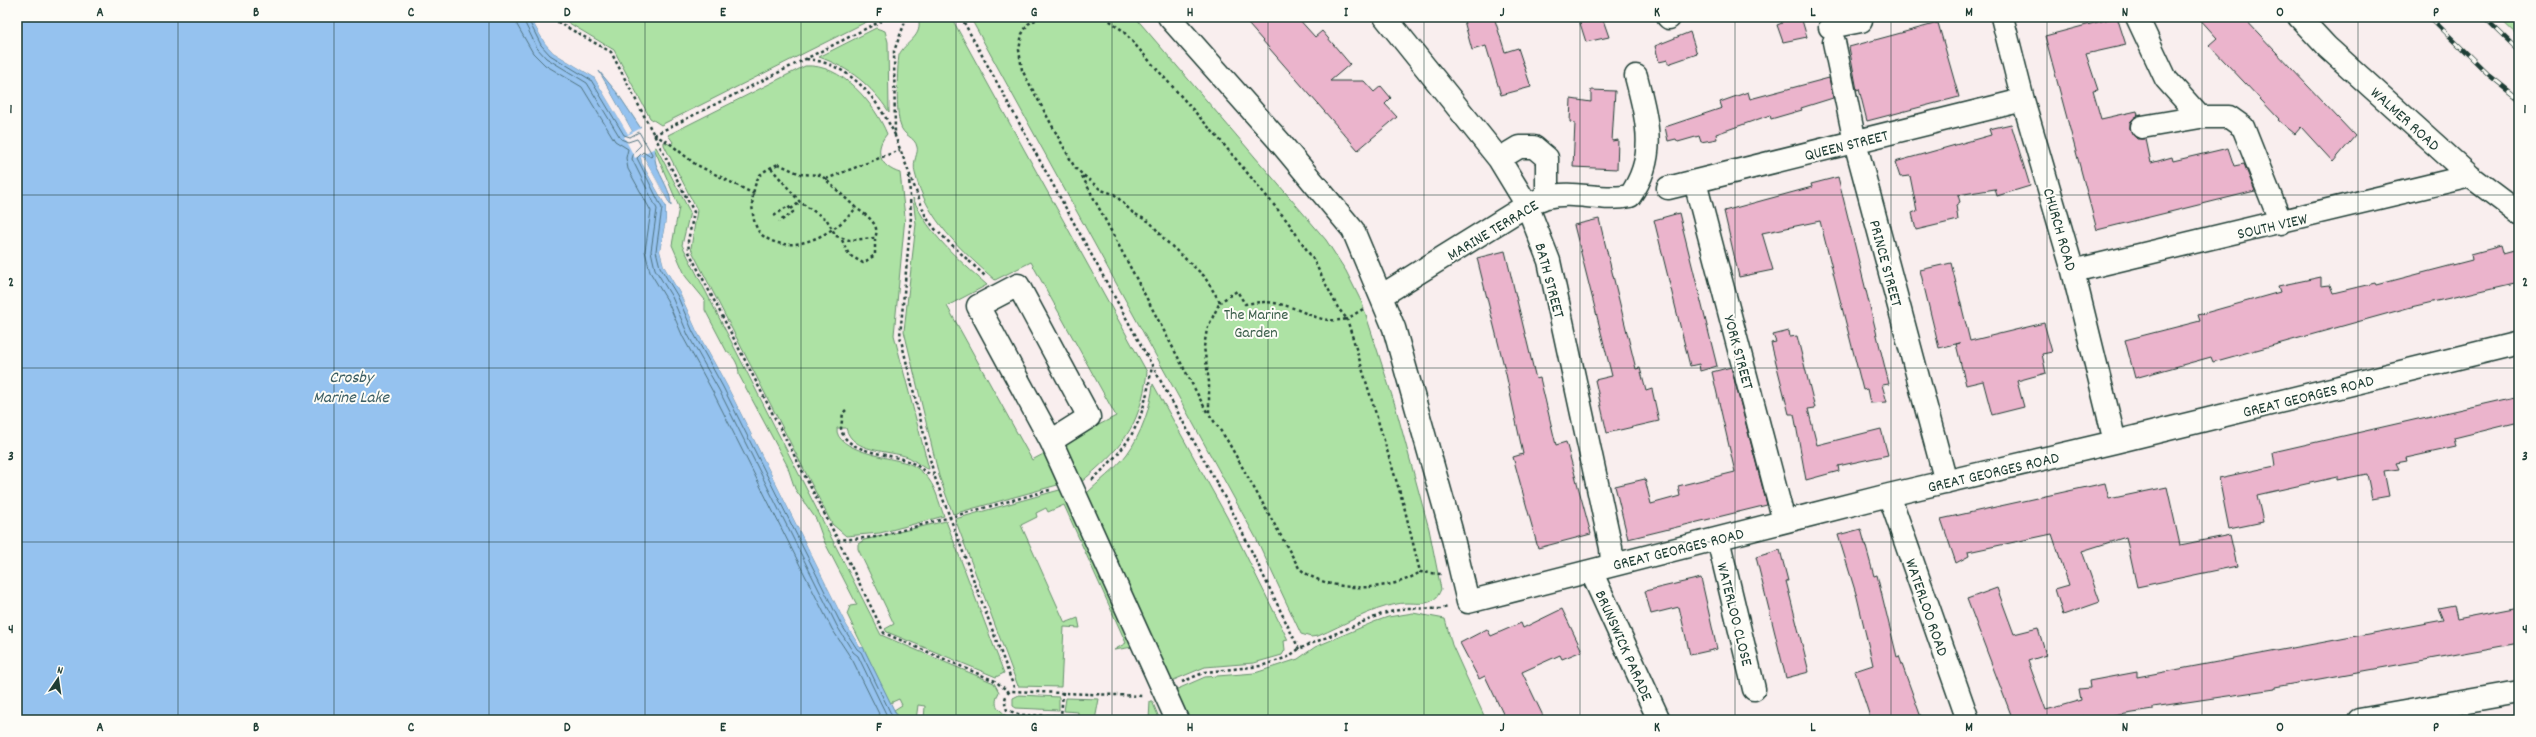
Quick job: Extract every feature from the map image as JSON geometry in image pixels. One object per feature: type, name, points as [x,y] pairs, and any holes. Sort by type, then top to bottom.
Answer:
[{"type":"street","points":[[1170,17],[1279,141],[1353,230],[1396,335],[1468,602]]},
{"type":"street","name":"BATH STREET","points":[[1385,17],[1498,159],[1526,205],[1549,261],[1610,540],[1612,564]]},
{"type":"street","points":[[2138,17],[2166,79],[2200,117]]},
{"type":"street","name":"WALMER ROAD","points":[[2299,17],[2327,47],[2470,176],[2519,213]]},
{"type":"street","name":"CHURCH ROAD","points":[[2005,18],[2023,100],[2073,271],[2115,442]]},
{"type":"street","points":[[1831,31],[1861,21]]},
{"type":"street","name":"PRINCE STREET","points":[[1831,31],[1855,142],[1946,482]]},
{"type":"street","name":"MARINE TERRACE","points":[[1381,296],[1526,205],[1547,197],[1569,196],[1613,200],[1630,196],[1641,180],[1647,159],[1648,125],[1636,76]]},
{"type":"street","name":"QUEEN STREET","points":[[1668,188],[2023,100]]},
{"type":"street","points":[[2142,127],[2200,117],[2228,117],[2243,127],[2281,223]]},
{"type":"street","points":[[1498,159],[1519,147],[1534,147],[1547,158],[1547,197]]},
{"type":"street","name":"SOUTH VIEW","points":[[2073,271],[2281,223],[2470,176]]},
{"type":"street","name":"YORK STREET","points":[[1695,182],[1784,522]]},
{"type":"street","points":[[1051,441],[1090,417],[1018,285],[978,306],[1051,441],[1074,489],[1177,720]]},
{"type":"street","name":"GREAT GEORGES ROAD","points":[[1468,602],[1591,571],[1612,564],[1718,539],[1889,495],[2115,442],[2519,343]]},
{"type":"street","name":"WATERLOO ROAD","points":[[1889,495],[1968,720]]},
{"type":"street","name":"WATERLOO CLOSE","points":[[1718,539],[1754,689]]},
{"type":"street","name":"BRUNSWICK PARADE","points":[[1591,571],[1659,720]]},
{"type":"street","points":[[2359,720],[2519,692]]},
{"type":"path","points":[[554,17],[556,21],[611,52],[694,212],[688,241],[689,252],[838,540],[884,633],[995,680],[1009,692]]},
{"type":"path","points":[[654,135],[889,17]]},
{"type":"path","points":[[895,136],[894,51],[907,17]]},
{"type":"path","points":[[961,17],[1232,511],[1299,649]]},
{"type":"path","points":[[1041,17],[1028,24],[1022,34],[1020,50],[1022,70],[1075,168],[1082,176],[1209,414],[1227,440],[1299,568],[1310,578],[1331,584],[1363,588],[1410,579],[1420,572],[1461,573]]},
{"type":"path","points":[[1105,17],[1122,30],[1258,184],[1313,259],[1338,308],[1347,319],[1404,506],[1420,572]]},
{"type":"path","points":[[805,59],[824,63],[855,79],[875,100],[895,136],[909,176],[926,217],[935,229],[989,280],[998,296]]},
{"type":"path","points":[[654,135],[668,142],[695,164],[754,194]]},
{"type":"path","points":[[826,179],[900,150]]},
{"type":"path","points":[[771,168],[800,202],[827,220],[836,236],[842,240],[850,255],[863,263],[875,255],[876,229],[872,220],[856,208],[822,175],[800,174],[778,164],[771,168],[760,176],[754,194],[756,225],[759,232],[768,239],[780,244],[790,245],[813,239],[843,221],[856,208]]},
{"type":"path","points":[[909,176],[911,216],[900,336],[934,475],[1015,690]]},
{"type":"path","points":[[1082,176],[1093,182],[1101,190],[1114,194],[1133,213],[1150,222],[1166,241],[1204,276],[1220,302]]},
{"type":"path","points":[[791,209],[800,202]]},
{"type":"path","points":[[774,216],[788,206],[791,209]]},
{"type":"path","points":[[779,222],[793,212],[791,209]]},
{"type":"path","points":[[842,240],[875,238]]},
{"type":"path","points":[[1209,414],[1209,382],[1204,347],[1207,328],[1220,302],[1237,291],[1245,304],[1260,301],[1280,304],[1320,320],[1338,321],[1347,319],[1381,296]]},
{"type":"path","points":[[838,540],[877,537],[949,518],[1074,489],[1121,452],[1129,440],[1141,416],[1152,366]]},
{"type":"path","points":[[846,410],[843,413],[841,432],[850,441],[868,451],[911,462],[934,475]]},
{"type":"path","points":[[1009,692],[1015,690],[1155,697],[1163,690],[1205,672],[1261,666],[1288,657],[1299,649],[1382,614],[1407,608],[1440,609],[1468,602]]},
{"type":"path","points":[[1009,692],[1005,705],[1007,710],[1012,713],[1061,716],[1063,692]]},
{"type":"green space","points":[[559,17],[876,17],[661,125],[650,118],[614,50]]},
{"type":"green space","points":[[935,17],[951,17],[1147,372],[1144,392],[1139,408],[1126,436],[1117,448],[1079,484],[1062,444],[1116,416],[1031,262],[995,280],[946,232],[927,205],[920,190],[914,168],[917,152],[916,143],[904,132],[899,118],[897,90],[899,55],[918,32],[919,22]]},
{"type":"green space","name":"The Marine Garden","points":[[970,17],[1135,17],[1326,240],[1346,271],[1362,303],[1395,405],[1429,529],[1441,589],[1438,596],[1433,600],[1423,603],[1404,603],[1387,606],[1367,613],[1318,636],[1311,637],[1301,634],[1256,538]]},
{"type":"green space","points":[[2498,17],[2519,17],[2519,37]]},
{"type":"green space","points":[[876,28],[885,31],[888,42],[889,112],[875,94],[859,78],[840,66],[819,57]]},
{"type":"green space","points":[[805,66],[818,67],[831,71],[844,78],[865,99],[882,122],[887,134],[880,146],[883,162],[888,167],[900,173],[905,217],[894,335],[929,469],[924,468],[908,457],[863,446],[850,436],[846,428],[837,428],[839,436],[854,448],[877,456],[907,463],[919,470],[931,483],[944,516],[880,533],[846,536],[832,524],[693,253],[691,248],[697,210],[664,145],[664,142],[671,145],[673,142],[668,135]]},
{"type":"green space","points":[[656,147],[690,212],[682,245],[881,635],[994,683],[999,692],[996,703],[997,706],[1008,720],[924,720],[925,706],[918,705],[916,720],[899,720],[894,710],[902,705],[899,699],[890,703],[847,614],[850,606],[857,605],[824,541],[816,519],[795,489],[787,465],[739,375],[736,362],[727,352],[705,310],[705,300],[686,277],[672,245],[679,207],[654,148]]},
{"type":"green space","points":[[913,198],[919,211],[935,234],[955,256],[987,285],[947,306],[1032,460],[1049,451],[1061,484],[953,514],[939,476],[904,331],[916,224]]},
{"type":"green space","points":[[1153,384],[1227,517],[1288,640],[1284,641],[1285,650],[1282,655],[1254,663],[1205,667],[1169,682],[1085,495],[1118,465],[1137,438],[1150,402]]},
{"type":"green space","points":[[1063,489],[1133,647],[1114,650],[1126,643],[1064,505],[1048,512],[1046,508],[1036,513],[1037,517],[1021,525],[1065,623],[1078,618],[1080,628],[1064,627],[1061,687],[1018,686],[955,519]]},
{"type":"green space","points":[[946,521],[1004,673],[996,677],[887,632],[885,629],[894,624],[858,549],[858,544],[864,540]]},
{"type":"green space","points":[[1413,613],[1445,619],[1452,645],[1486,720],[1185,720],[1173,691],[1205,677],[1255,673],[1298,659],[1315,647],[1374,622],[1388,617]]},
{"type":"green space","points":[[1019,695],[1059,697],[1059,710],[1016,708],[1013,706],[1013,698]]},
{"type":"green space","points":[[1066,698],[1099,699],[1095,720],[1077,720],[1078,712],[1064,711]]},
{"type":"green space","points":[[1150,701],[1152,701],[1160,720],[1149,720]]},
{"type":"water","name":"Crosby Marine Lake","points":[[17,17],[530,17],[545,43],[553,52],[594,77],[628,133],[632,131],[599,71],[618,94],[654,148],[656,164],[668,190],[671,206],[643,156],[641,158],[642,163],[666,206],[666,220],[660,251],[664,266],[680,293],[697,331],[727,385],[845,622],[860,647],[863,647],[899,720],[17,720]]},
{"type":"pier","points":[[530,17],[532,17],[546,42],[554,51],[595,75],[629,131],[598,70],[632,131],[628,134],[594,77],[553,52],[545,43]]},
{"type":"pier","points":[[643,127],[655,148],[635,158],[624,137]]},
{"type":"pier","points":[[643,156],[672,207],[644,160],[668,206],[668,220],[662,251],[666,265],[682,292],[698,330],[728,384],[847,621],[863,647],[860,647],[845,622],[727,385],[697,331],[680,293],[664,266],[660,251],[666,220],[666,206],[642,163],[641,157]]},
{"type":"building","points":[[1242,17],[1297,17],[1315,37],[1322,31],[1350,64],[1330,81],[1364,81],[1374,92],[1381,86],[1391,98],[1385,104],[1397,117],[1358,150]]},
{"type":"building","points":[[1463,17],[1494,17],[1505,52],[1518,48],[1531,87],[1501,95],[1486,46],[1472,50]]},
{"type":"building","points":[[1578,17],[1602,17],[1609,37],[1586,42]]},
{"type":"building","points":[[1780,17],[1801,17],[1807,37],[1783,42],[1777,25],[1782,23]]},
{"type":"building","points":[[2117,17],[2126,45],[2086,54],[2098,90],[2093,91],[2101,119],[2137,111],[2138,115],[2130,122],[2130,130],[2137,139],[2146,139],[2151,163],[2172,157],[2173,161],[2228,148],[2234,166],[2244,164],[2255,191],[2097,230],[2045,36]]},
{"type":"building","points":[[2198,17],[2243,17],[2355,136],[2333,162],[2301,127],[2295,134],[2278,120],[2279,119],[2209,45],[2217,38]]},
{"type":"building","points":[[1938,23],[1959,97],[1867,121],[1859,89],[1857,90],[1849,47]]},
{"type":"building","points":[[1690,32],[1697,54],[1668,64],[1668,60],[1659,62],[1655,46]]},
{"type":"building","points":[[1829,78],[1833,98],[1801,108],[1802,110],[1771,119],[1770,115],[1716,134],[1717,139],[1701,142],[1699,136],[1678,142],[1676,139],[1668,141],[1665,127],[1722,108],[1720,102],[1748,92],[1750,99]]},
{"type":"building","points":[[1591,90],[1615,91],[1612,141],[1618,140],[1617,169],[1573,167],[1575,123],[1570,122],[1571,99],[1591,102]]},
{"type":"building","points":[[2011,124],[2030,186],[1997,196],[1995,189],[1958,195],[1960,202],[1956,205],[1958,220],[1916,230],[1912,213],[1917,211],[1910,176],[1900,177],[1895,162],[1991,135],[1989,129]]},
{"type":"building","points":[[1838,177],[1889,384],[1882,385],[1887,402],[1870,403],[1867,389],[1863,390],[1820,221],[1762,233],[1773,270],[1739,277],[1724,211],[1812,187],[1811,184]]},
{"type":"building","points":[[1679,213],[1717,366],[1700,371],[1699,364],[1690,366],[1654,220]]},
{"type":"building","points":[[1599,219],[1636,369],[1640,368],[1646,391],[1652,389],[1659,421],[1607,433],[1595,380],[1612,376],[1574,225]]},
{"type":"building","points":[[2501,246],[2503,253],[2514,250],[2519,266],[2519,282],[2411,307],[2213,362],[2211,357],[2135,378],[2125,340],[2200,321],[2198,315],[2280,292],[2278,286],[2321,277],[2321,286],[2330,285],[2333,293],[2375,283],[2376,285],[2472,260],[2471,254]]},
{"type":"building","points":[[1505,251],[1536,379],[1540,378],[1556,445],[1566,442],[1591,534],[1538,548],[1513,457],[1523,454],[1506,374],[1477,258]]},
{"type":"building","points":[[1951,263],[1970,341],[2044,323],[2052,352],[2042,354],[2046,373],[2017,381],[2024,407],[1992,415],[1983,381],[1966,385],[1956,344],[1960,343],[1939,348],[1920,270]]},
{"type":"building","points":[[1789,331],[1790,337],[1797,336],[1815,408],[1808,409],[1817,445],[1881,429],[1888,455],[1838,466],[1839,471],[1806,480],[1794,414],[1789,414],[1771,343],[1776,342],[1773,335]]},
{"type":"building","points":[[1731,367],[1767,505],[1628,539],[1615,486],[1645,479],[1651,504],[1680,496],[1678,486],[1735,472],[1712,372]]},
{"type":"building","points":[[2519,396],[2519,422],[2454,438],[2456,447],[2406,458],[2407,461],[2396,463],[2399,469],[2384,471],[2389,496],[2372,499],[2367,474],[2337,480],[2337,477],[2257,495],[2263,522],[2229,529],[2219,478],[2275,466],[2273,452]]},
{"type":"building","points":[[2105,483],[2109,499],[2167,487],[2180,545],[2230,535],[2237,566],[2137,587],[2126,537],[2082,551],[2100,602],[2063,615],[2055,589],[2069,585],[2052,534],[1968,552],[1969,556],[1956,563],[1941,519]]},
{"type":"building","points":[[1861,529],[1874,576],[1877,575],[1897,657],[1899,656],[1922,720],[1871,720],[1855,671],[1873,665],[1857,597],[1838,535]]},
{"type":"building","points":[[1780,550],[1788,581],[1786,581],[1809,672],[1786,678],[1756,557]]},
{"type":"building","points":[[1701,578],[1717,649],[1690,655],[1679,607],[1651,614],[1645,591]]},
{"type":"building","points":[[1997,588],[2014,634],[2038,628],[2046,655],[2028,661],[2046,710],[2081,700],[2079,689],[2090,688],[2089,681],[2137,672],[2137,677],[2443,620],[2438,608],[2454,605],[2457,619],[2519,607],[2519,643],[2275,687],[2275,689],[2153,707],[2153,710],[2086,720],[2085,717],[2059,720],[2013,720],[1967,599]]},
{"type":"building","points":[[1562,609],[1582,651],[1562,659],[1560,655],[1522,672],[1545,720],[1506,720],[1485,676],[1479,679],[1460,643],[1487,629],[1491,636],[1521,623],[1523,628]]},
{"type":"railway","points":[[2430,17],[2489,75],[2519,99]]},
{"type":"railway","points":[[2484,17],[2519,51]]}]
